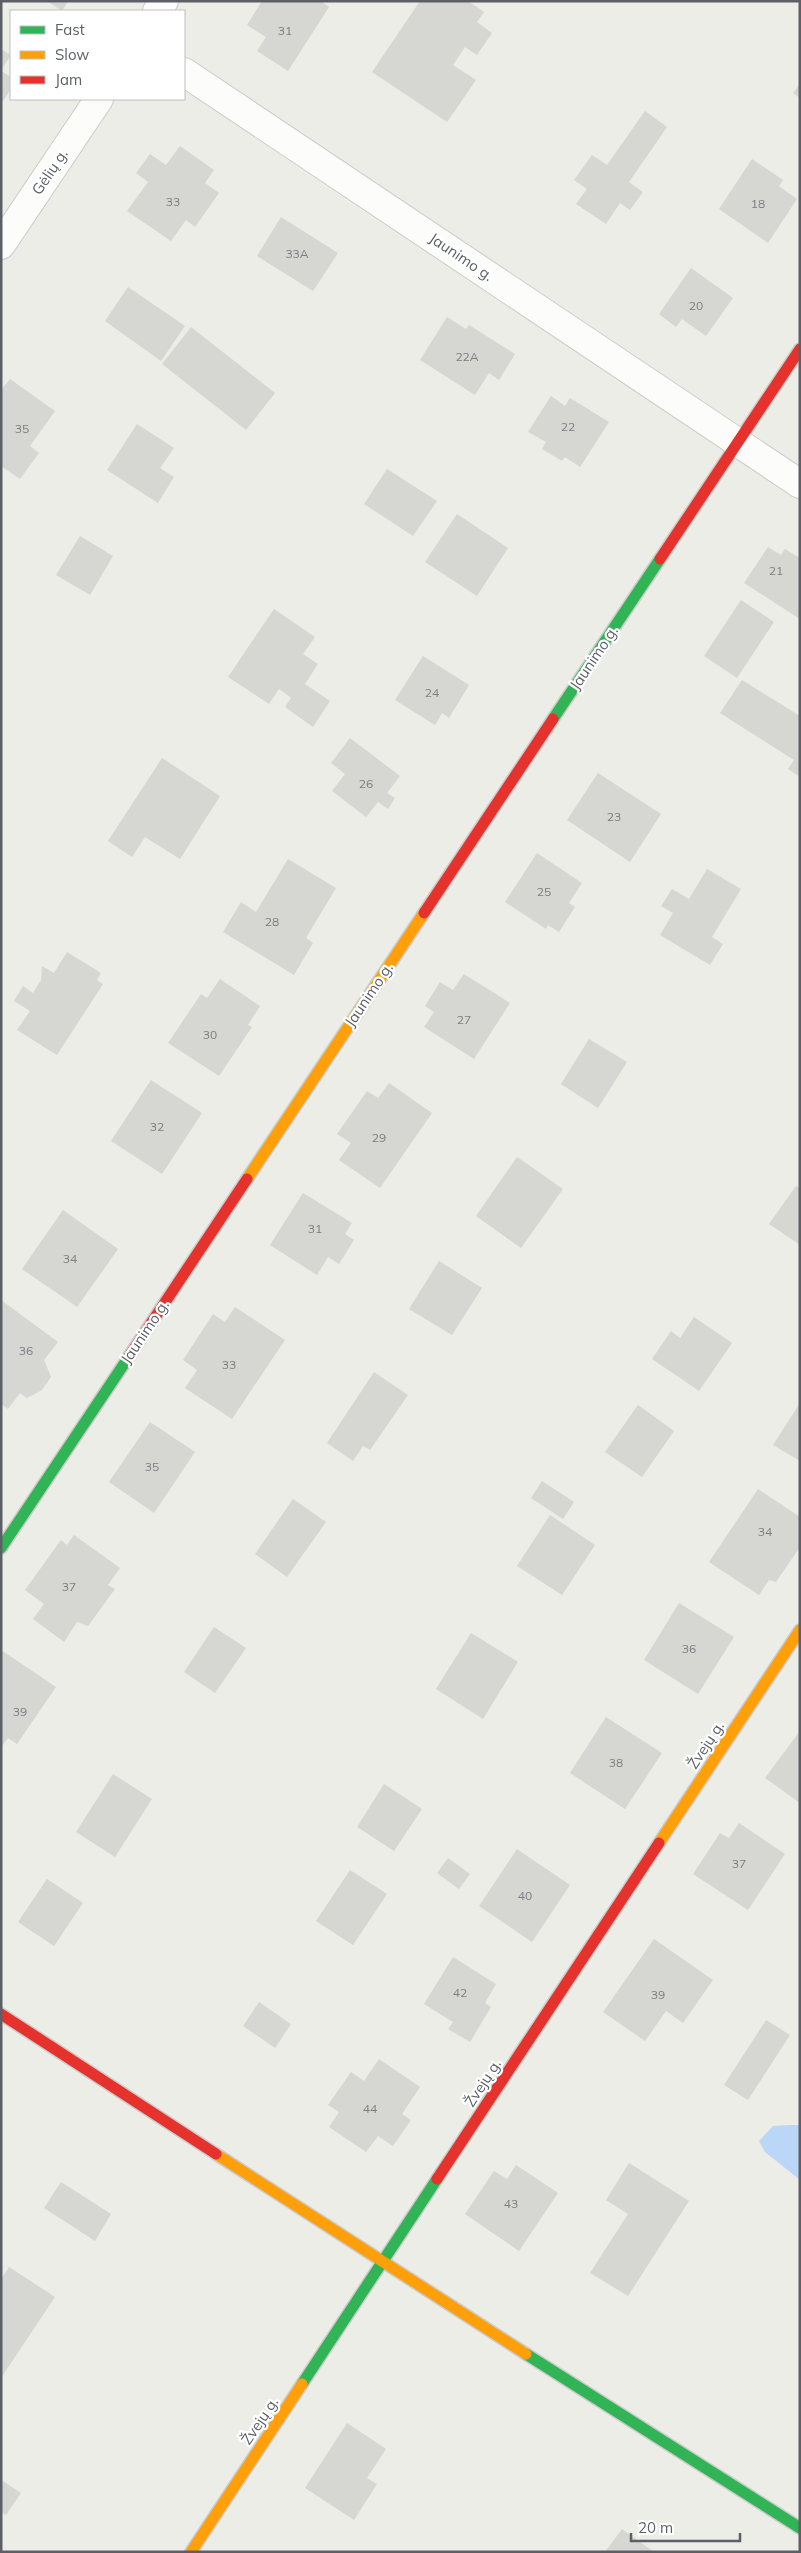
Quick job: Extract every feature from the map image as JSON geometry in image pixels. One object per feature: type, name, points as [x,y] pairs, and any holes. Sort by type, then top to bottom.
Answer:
[{"type":"street","name":"Jaunimo g.","points":[[185,73],[800,484]]},
{"type":"street","name":"Gėlių g.","points":[[1,245],[98,100]]},
{"type":"street","name":"Jaunimo g.","points":[[1,1548],[800,349]]},
{"type":"street","name":"Žvejų g.","points":[[191,2552],[800,1630]]},
{"type":"street","points":[[1,2014],[382,2263],[800,2528]]},
{"type":"water","points":[[800,2125],[800,2180],[765,2152],[759,2141],[773,2126]]},
{"type":"building","points":[[47,1],[68,1],[63,10]]},
{"type":"building","points":[[262,1],[321,1],[329,7],[288,71],[257,51],[266,37],[247,25]]},
{"type":"building","points":[[420,1],[468,1],[484,12],[477,22],[492,33],[477,55],[465,47],[453,65],[476,80],[447,122],[372,72]]},
{"type":"building","points":[[1,49],[10,54],[10,56],[1,70]]},
{"type":"building","points":[[1,71],[10,76],[10,90],[1,104]]},
{"type":"building","points":[[800,84],[800,98],[793,93]]},
{"type":"building","points":[[645,111],[667,127],[629,182],[643,192],[630,210],[620,203],[606,224],[576,204],[587,189],[574,180],[592,155],[607,165]]},
{"type":"building","points":[[180,146],[214,170],[205,183],[219,193],[195,227],[186,220],[171,241],[127,211],[148,182],[136,173],[150,154],[166,165]]},
{"type":"building","points":[[752,159],[783,180],[779,186],[797,199],[768,243],[719,209]]},
{"type":"building","points":[[281,217],[338,253],[313,291],[257,256]]},
{"type":"building","points":[[691,268],[733,298],[706,336],[682,319],[676,327],[659,314]]},
{"type":"building","points":[[128,287],[185,326],[161,361],[105,321]]},
{"type":"building","points":[[447,317],[466,329],[469,325],[515,354],[499,380],[489,373],[475,395],[420,360]]},
{"type":"building","points":[[191,327],[275,393],[246,430],[162,364]]},
{"type":"building","points":[[10,379],[55,411],[30,446],[39,453],[20,479],[1,466],[1,390]]},
{"type":"building","points":[[551,396],[565,406],[570,398],[609,422],[580,467],[565,457],[562,461],[542,449],[546,442],[528,432]]},
{"type":"building","points":[[137,424],[174,448],[160,468],[174,477],[158,503],[107,470]]},
{"type":"building","points":[[387,469],[437,501],[413,536],[364,504]]},
{"type":"building","points":[[457,514],[508,548],[477,596],[425,562]]},
{"type":"building","points":[[80,536],[113,556],[90,595],[56,575]]},
{"type":"building","points":[[768,547],[781,555],[785,549],[800,558],[800,619],[744,583]]},
{"type":"building","points":[[741,600],[774,622],[737,678],[704,656]]},
{"type":"building","points":[[274,609],[315,637],[303,654],[318,664],[305,684],[330,701],[313,727],[285,707],[291,698],[279,689],[269,704],[228,677]]},
{"type":"building","points":[[423,656],[469,685],[449,718],[442,713],[435,725],[395,700]]},
{"type":"building","points":[[742,680],[800,716],[800,777],[788,769],[794,760],[720,713]]},
{"type":"building","points":[[350,738],[400,776],[387,793],[395,798],[388,809],[378,802],[366,817],[332,791],[345,774],[331,763]]},
{"type":"building","points":[[162,758],[220,796],[180,859],[145,837],[132,857],[108,841]]},
{"type":"building","points":[[598,773],[661,814],[630,862],[567,820]]},
{"type":"building","points":[[537,853],[582,883],[569,903],[575,907],[559,932],[548,925],[546,929],[505,902]]},
{"type":"building","points":[[288,859],[336,888],[306,938],[313,943],[294,975],[223,932],[241,902],[256,912]]},
{"type":"building","points":[[707,869],[741,889],[712,937],[723,944],[710,965],[660,935],[673,913],[661,906],[672,889],[689,899]]},
{"type":"building","points":[[67,952],[101,973],[97,980],[103,984],[57,1055],[17,1030],[30,1011],[14,1001],[23,986],[33,993],[41,980],[42,966],[54,973]]},
{"type":"building","points":[[464,974],[510,1003],[474,1059],[424,1027],[434,1012],[425,1006],[440,982],[453,990]]},
{"type":"building","points":[[220,979],[260,1006],[248,1025],[252,1027],[219,1076],[168,1043],[201,994],[207,998]]},
{"type":"building","points":[[589,1039],[627,1062],[598,1108],[561,1084]]},
{"type":"building","points":[[151,1080],[202,1113],[162,1174],[111,1141]]},
{"type":"building","points":[[389,1083],[432,1113],[380,1188],[339,1160],[351,1143],[337,1134],[367,1091],[378,1098]]},
{"type":"building","points":[[517,1157],[563,1189],[521,1248],[476,1216]]},
{"type":"building","points":[[796,1186],[800,1188],[800,1245],[769,1224]]},
{"type":"building","points":[[303,1193],[352,1223],[345,1234],[354,1240],[339,1264],[328,1257],[317,1275],[270,1245]]},
{"type":"building","points":[[63,1210],[118,1249],[77,1307],[22,1269]]},
{"type":"building","points":[[439,1261],[482,1288],[452,1335],[409,1309]]},
{"type":"building","points":[[1,1300],[58,1342],[44,1360],[51,1377],[42,1390],[27,1398],[20,1393],[8,1409],[1,1404]]},
{"type":"building","points":[[235,1307],[285,1340],[232,1419],[185,1388],[197,1370],[183,1360],[213,1314],[225,1322]]},
{"type":"building","points":[[694,1317],[732,1343],[699,1391],[652,1359],[671,1331],[680,1338]]},
{"type":"building","points":[[374,1372],[408,1395],[370,1450],[363,1446],[353,1461],[327,1443]]},
{"type":"building","points":[[800,1403],[800,1461],[773,1445]]},
{"type":"building","points":[[638,1405],[674,1431],[642,1477],[605,1452]]},
{"type":"building","points":[[150,1422],[195,1452],[154,1513],[109,1482]]},
{"type":"building","points":[[542,1481],[574,1502],[563,1519],[531,1498]]},
{"type":"building","points":[[758,1489],[800,1517],[800,1547],[776,1582],[769,1580],[759,1595],[709,1562]]},
{"type":"building","points":[[293,1499],[326,1522],[287,1577],[255,1554]]},
{"type":"building","points":[[550,1515],[595,1545],[562,1595],[517,1566]]},
{"type":"building","points":[[74,1535],[120,1568],[108,1585],[115,1589],[88,1626],[77,1622],[64,1642],[33,1619],[44,1604],[25,1590],[61,1540],[67,1545]]},
{"type":"building","points":[[679,1603],[734,1637],[698,1694],[644,1660]]},
{"type":"building","points":[[214,1627],[246,1648],[215,1693],[184,1672]]},
{"type":"building","points":[[471,1633],[518,1662],[483,1719],[436,1689]]},
{"type":"building","points":[[1,1650],[56,1687],[17,1744],[8,1738],[1,1747]]},
{"type":"building","points":[[606,1717],[662,1753],[625,1809],[570,1773]]},
{"type":"building","points":[[800,1731],[800,1803],[765,1778]]},
{"type":"building","points":[[113,1774],[152,1799],[115,1857],[76,1832]]},
{"type":"building","points":[[384,1784],[422,1809],[394,1851],[357,1827]]},
{"type":"building","points":[[739,1823],[785,1854],[748,1910],[693,1874],[720,1833],[729,1838]]},
{"type":"building","points":[[517,1849],[570,1885],[532,1942],[479,1906]]},
{"type":"building","points":[[448,1858],[470,1874],[459,1889],[437,1873]]},
{"type":"building","points":[[350,1870],[387,1894],[353,1945],[316,1921]]},
{"type":"building","points":[[47,1879],[83,1903],[54,1946],[18,1922]]},
{"type":"building","points":[[654,1939],[713,1980],[683,2023],[666,2011],[645,2041],[603,2012]]},
{"type":"building","points":[[453,1957],[496,1984],[485,2003],[491,2007],[470,2042],[448,2029],[453,2022],[424,2004]]},
{"type":"building","points":[[259,2002],[291,2024],[275,2048],[243,2026]]},
{"type":"building","points":[[766,2020],[790,2035],[748,2100],[724,2085]]},
{"type":"building","points":[[379,2059],[420,2087],[402,2114],[411,2120],[393,2146],[378,2136],[366,2152],[329,2127],[339,2112],[328,2105],[351,2072],[364,2081]]},
{"type":"building","points":[[629,2163],[689,2201],[628,2296],[590,2273],[628,2214],[606,2200]]},
{"type":"building","points":[[516,2165],[558,2193],[519,2251],[465,2214],[494,2171],[507,2179]]},
{"type":"building","points":[[61,2182],[111,2214],[95,2241],[44,2208]]},
{"type":"building","points":[[9,2267],[55,2297],[1,2378],[1,2279]]},
{"type":"building","points":[[347,2423],[386,2449],[367,2478],[377,2484],[354,2520],[305,2488]]},
{"type":"building","points":[[1,2480],[21,2493],[6,2515],[1,2512]]},
{"type":"building","points":[[622,2529],[654,2552],[605,2552]]},
{"type":"traffic: fast","points":[[553,719],[660,559]]},
{"type":"traffic: fast","points":[[1,1548],[130,1355]]},
{"type":"traffic: fast","points":[[302,2384],[437,2179]]},
{"type":"traffic: fast","points":[[526,2354],[800,2528]]},
{"type":"traffic: slow","points":[[247,1179],[424,913]]},
{"type":"traffic: slow","points":[[659,1843],[800,1630]]},
{"type":"traffic: slow","points":[[216,2154],[526,2354]]},
{"type":"traffic: slow","points":[[191,2552],[302,2384]]},
{"type":"traffic: jam","points":[[660,559],[800,349]]},
{"type":"traffic: jam","points":[[424,913],[553,719]]},
{"type":"traffic: jam","points":[[130,1355],[247,1179]]},
{"type":"traffic: jam","points":[[437,2179],[659,1843]]},
{"type":"traffic: jam","points":[[1,2014],[216,2154]]}]
